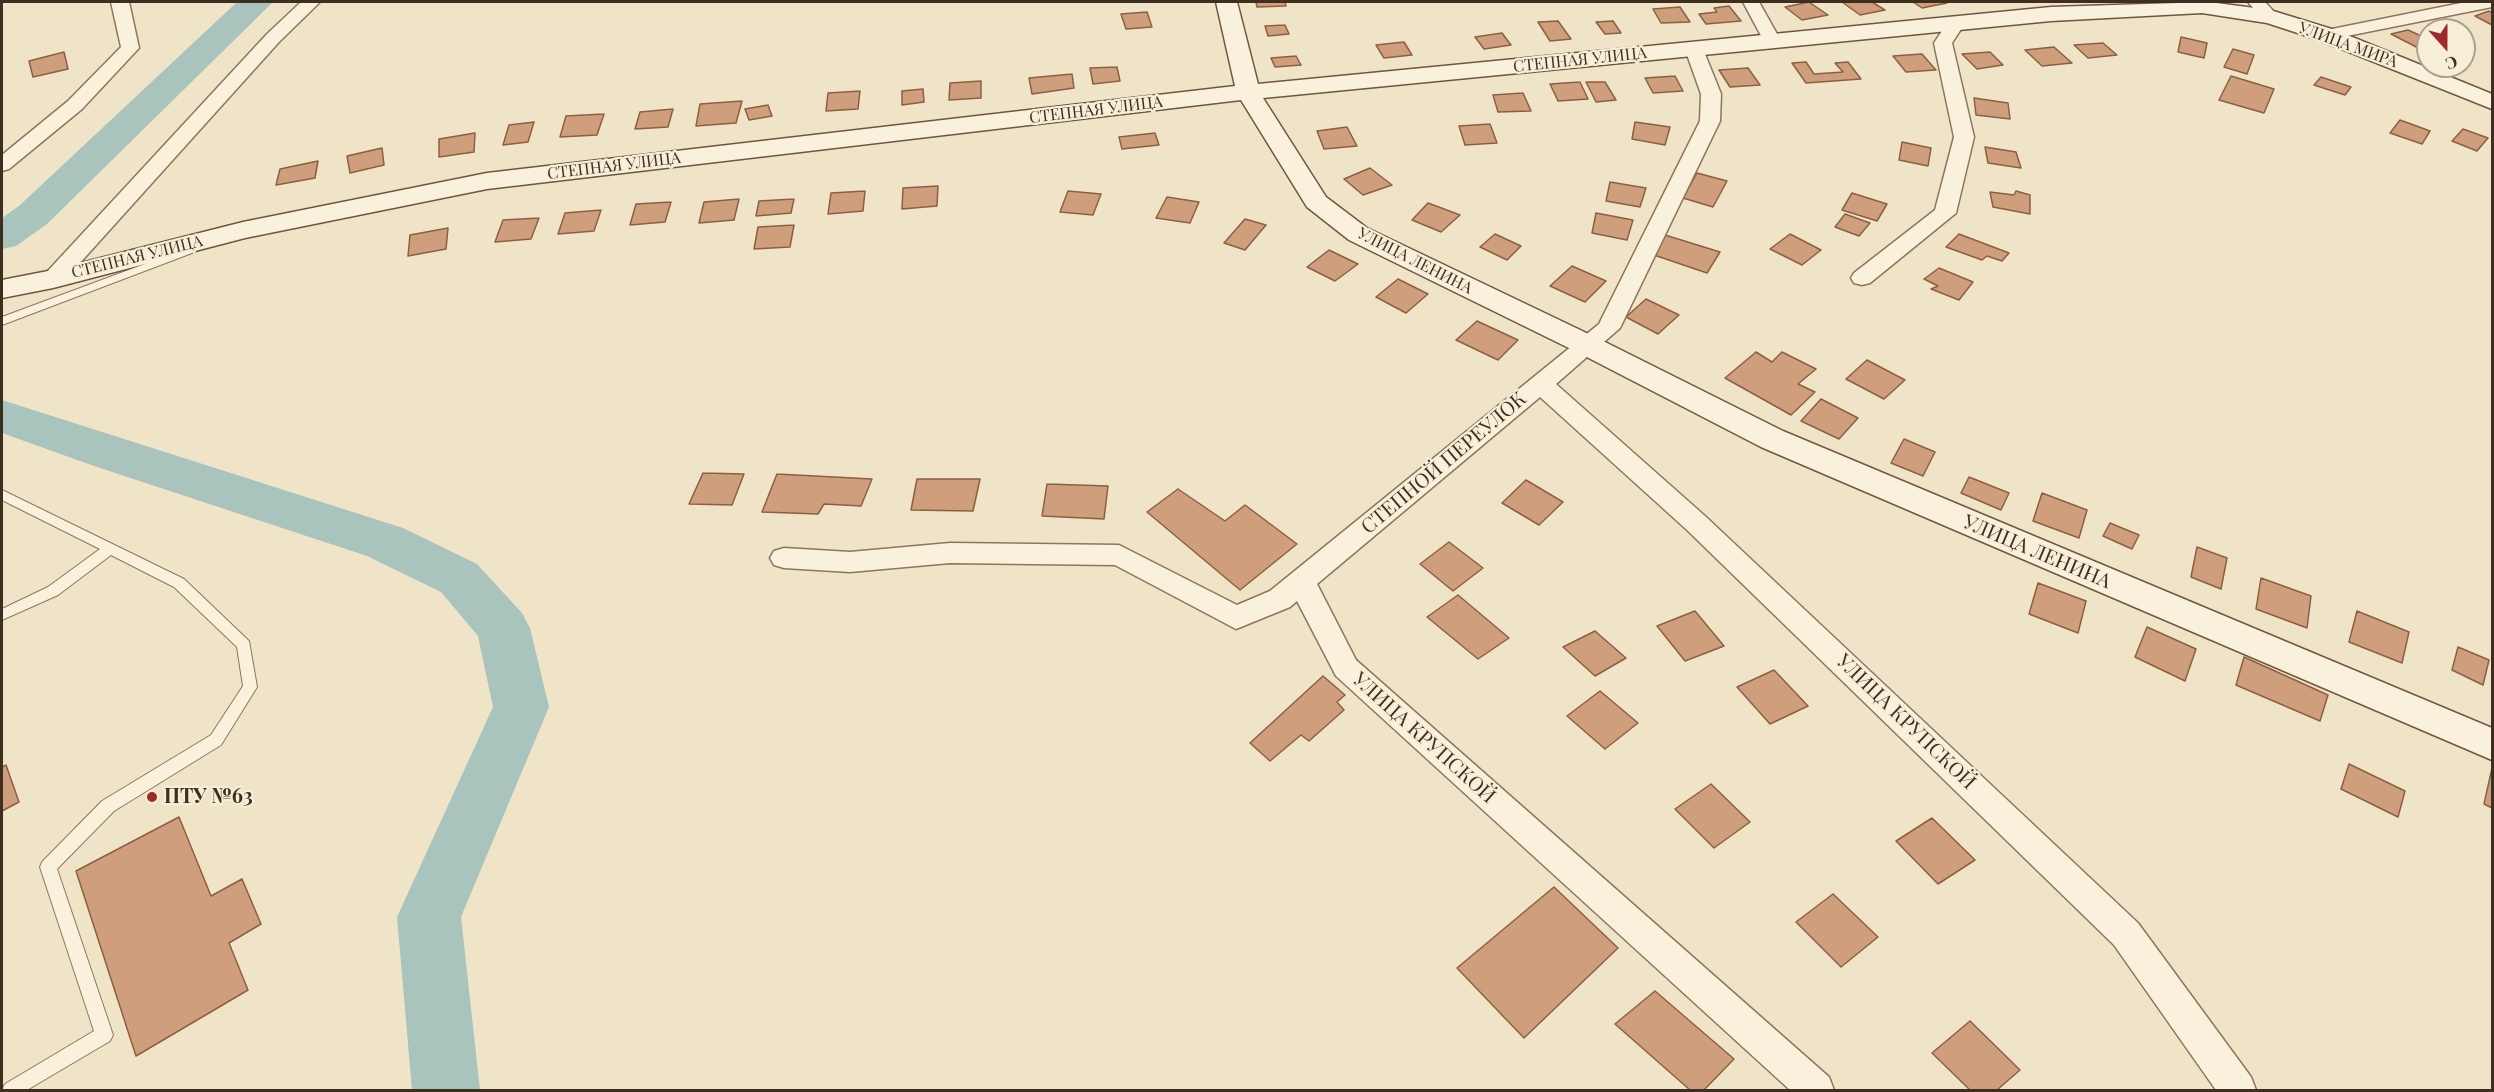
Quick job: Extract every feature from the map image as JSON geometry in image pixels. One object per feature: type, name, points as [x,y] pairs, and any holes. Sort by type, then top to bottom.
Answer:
[{"type":"main road","name":"УЛИЦА ЛЕНИНА","points":[[1226,2],[1248,92],[1316,202],[1358,234],[1772,439],[2493,744]]},
{"type":"main road","name":"СТЕПНАЯ УЛИЦА","points":[[11,287],[52,279],[243,230],[487,181],[1248,92],[2051,14],[2202,7]]},
{"type":"main road","name":"УЛИЦА МИРА","points":[[2202,7],[2263,10],[2493,102]]},
{"type":"street","points":[[2,165],[75,105],[130,48],[120,2]]},
{"type":"street","points":[[52,279],[273,38],[311,2]]},
{"type":"street","points":[[1751,2],[1772,41]]},
{"type":"street","points":[[2328,36],[2490,2]]},
{"type":"street","points":[[1862,278],[1945,213],[1964,137],[1943,43],[1956,23]]},
{"type":"street","points":[[1588,346],[1608,328],[1710,121],[1711,94],[1694,49]]},
{"type":"street","name":"СТЕПНОЙ ПЕРЕУЛОК","points":[[784,558],[850,562],[950,553],[1119,555],[1236,618],[1280,599],[1588,346]]},
{"type":"street","name":"УЛИЦА КРУПСКОЙ","points":[[1540,384],[1696,523],[2126,934],[2238,1090]]},
{"type":"street","name":"УЛИЦА КРУПСКОЙ","points":[[1301,581],[1346,669],[1816,1090]]},
{"type":"lane","points":[[2,321],[243,230]]},
{"type":"lane","points":[[2,495],[179,583],[244,645],[250,687],[216,740],[108,806],[48,867],[104,1035],[11,1090]]},
{"type":"lane","points":[[2,615],[53,591],[110,549]]},
{"type":"building","points":[[1256,2],[1285,2],[1286,6],[1257,7]]},
{"type":"building","points":[[1809,2],[1828,15],[1802,20],[1785,7]]},
{"type":"building","points":[[1842,2],[1872,2],[1885,10],[1860,15]]},
{"type":"building","points":[[1913,2],[1944,2],[1947,3],[1922,8]]},
{"type":"building","points":[[1729,6],[1741,21],[1706,24],[1699,14],[1717,12],[1714,8]]},
{"type":"building","points":[[1680,7],[1690,22],[1661,23],[1653,9]]},
{"type":"building","points":[[2489,11],[2492,13],[2492,25],[2475,16]]},
{"type":"building","points":[[1147,12],[1152,27],[1126,29],[1121,14]]},
{"type":"building","points":[[1558,21],[1571,39],[1550,41],[1538,22]]},
{"type":"building","points":[[1613,21],[1621,33],[1605,34],[1596,22]]},
{"type":"building","points":[[1285,25],[1289,34],[1268,36],[1265,26]]},
{"type":"building","points":[[2408,30],[2416,34],[2416,47],[2391,34]]},
{"type":"building","points":[[1502,33],[1511,45],[1484,49],[1475,37]]},
{"type":"building","points":[[2181,37],[2207,43],[2204,58],[2178,52]]},
{"type":"building","points":[[1404,42],[1412,55],[1384,58],[1376,45]]},
{"type":"building","points":[[2103,43],[2117,55],[2088,58],[2074,45]]},
{"type":"building","points":[[2054,47],[2072,63],[2042,66],[2025,50]]},
{"type":"building","points":[[2233,49],[2254,55],[2247,74],[2224,67]]},
{"type":"building","points":[[64,52],[68,69],[33,77],[29,61]]},
{"type":"building","points":[[1990,52],[2003,65],[1977,69],[1962,54]]},
{"type":"building","points":[[1922,54],[1936,70],[1906,72],[1893,56]]},
{"type":"building","points":[[1296,56],[1301,65],[1275,67],[1271,58]]},
{"type":"building","points":[[1806,62],[1814,74],[1843,72],[1835,63],[1848,62],[1861,79],[1806,83],[1792,63]]},
{"type":"building","points":[[1117,67],[1120,81],[1093,84],[1090,68]]},
{"type":"building","points":[[1748,68],[1760,85],[1730,87],[1719,70]]},
{"type":"building","points":[[1072,74],[1074,88],[1032,94],[1029,78]]},
{"type":"building","points":[[1675,76],[1683,91],[1653,93],[1645,78]]},
{"type":"building","points":[[2231,76],[2274,89],[2264,113],[2219,100]]},
{"type":"building","points":[[2321,77],[2351,87],[2345,95],[2314,85]]},
{"type":"building","points":[[981,81],[981,98],[949,100],[950,83]]},
{"type":"building","points":[[1580,82],[1588,99],[1558,101],[1550,84]]},
{"type":"building","points":[[1586,82],[1605,82],[1616,100],[1596,102]]},
{"type":"building","points":[[923,89],[924,102],[902,105],[902,91]]},
{"type":"building","points":[[860,91],[858,109],[826,111],[828,93]]},
{"type":"building","points":[[1523,93],[1531,111],[1498,112],[1493,95]]},
{"type":"building","points":[[1974,98],[2008,103],[2010,119],[1976,115]]},
{"type":"building","points":[[742,101],[736,123],[696,126],[700,104]]},
{"type":"building","points":[[768,105],[772,116],[749,120],[745,109]]},
{"type":"building","points":[[673,109],[668,127],[635,129],[640,112]]},
{"type":"building","points":[[604,114],[597,135],[560,137],[566,116]]},
{"type":"building","points":[[2400,120],[2430,131],[2422,144],[2390,133]]},
{"type":"building","points":[[534,122],[528,142],[503,145],[509,125]]},
{"type":"building","points":[[1635,122],[1670,127],[1665,145],[1632,139]]},
{"type":"building","points":[[1490,124],[1497,143],[1465,145],[1459,126]]},
{"type":"building","points":[[1347,127],[1357,146],[1324,149],[1317,131]]},
{"type":"building","points":[[2463,129],[2488,138],[2477,151],[2452,141]]},
{"type":"building","points":[[475,133],[474,152],[439,157],[439,139]]},
{"type":"building","points":[[1155,133],[1159,145],[1122,149],[1119,137]]},
{"type":"building","points":[[1902,142],[1931,148],[1928,166],[1899,160]]},
{"type":"building","points":[[1985,147],[2016,152],[2021,168],[1988,163]]},
{"type":"building","points":[[382,148],[384,165],[350,173],[347,156]]},
{"type":"building","points":[[318,161],[315,178],[276,185],[280,169]]},
{"type":"building","points":[[1370,168],[1392,185],[1363,195],[1344,179]]},
{"type":"building","points":[[1697,173],[1727,181],[1713,207],[1683,198]]},
{"type":"building","points":[[1610,182],[1646,188],[1640,207],[1606,201]]},
{"type":"building","points":[[938,186],[937,206],[902,209],[903,188]]},
{"type":"building","points":[[865,191],[863,211],[828,214],[831,193]]},
{"type":"building","points":[[1068,191],[1101,194],[1093,215],[1060,212]]},
{"type":"building","points":[[2016,191],[2030,195],[2030,214],[1993,207],[1990,192],[2014,195]]},
{"type":"building","points":[[1852,193],[1887,204],[1877,221],[1842,210]]},
{"type":"building","points":[[1167,197],[1199,202],[1190,223],[1156,218]]},
{"type":"building","points":[[739,199],[734,220],[699,223],[704,202]]},
{"type":"building","points":[[794,199],[791,213],[756,216],[759,201]]},
{"type":"building","points":[[671,202],[665,222],[630,225],[636,204]]},
{"type":"building","points":[[1428,203],[1460,215],[1441,232],[1412,220]]},
{"type":"building","points":[[601,210],[594,231],[558,234],[565,213]]},
{"type":"building","points":[[1596,213],[1633,220],[1627,240],[1592,233]]},
{"type":"building","points":[[1845,214],[1870,223],[1859,236],[1835,227]]},
{"type":"building","points":[[539,218],[531,239],[495,242],[503,220]]},
{"type":"building","points":[[1245,219],[1266,225],[1245,250],[1224,243]]},
{"type":"building","points":[[794,225],[790,247],[754,249],[758,227]]},
{"type":"building","points":[[448,228],[446,249],[408,256],[410,235]]},
{"type":"building","points":[[1495,234],[1521,246],[1507,260],[1480,247]]},
{"type":"building","points":[[1790,234],[1821,250],[1802,265],[1770,249]]},
{"type":"building","points":[[1959,234],[2009,253],[2002,261],[1987,256],[1982,260],[1946,247]]},
{"type":"building","points":[[1665,235],[1720,252],[1707,273],[1654,255]]},
{"type":"building","points":[[1329,250],[1358,264],[1335,281],[1307,267]]},
{"type":"building","points":[[1572,266],[1606,281],[1585,302],[1550,286]]},
{"type":"building","points":[[1939,268],[1973,282],[1959,300],[1931,289],[1938,286],[1924,279]]},
{"type":"building","points":[[1398,279],[1428,294],[1406,313],[1376,297]]},
{"type":"building","points":[[1646,299],[1679,315],[1658,334],[1626,317]]},
{"type":"building","points":[[1477,321],[1518,340],[1498,360],[1456,340]]},
{"type":"building","points":[[1756,352],[1772,362],[1782,352],[1816,369],[1798,384],[1815,392],[1791,415],[1725,378]]},
{"type":"building","points":[[1867,360],[1905,380],[1884,399],[1846,379]]},
{"type":"building","points":[[1821,399],[1858,418],[1839,439],[1801,421]]},
{"type":"building","points":[[1904,439],[1935,452],[1923,476],[1891,463]]},
{"type":"building","points":[[703,473],[744,474],[732,505],[689,504]]},
{"type":"building","points":[[777,474],[872,479],[861,506],[824,504],[818,514],[762,512]]},
{"type":"building","points":[[1969,477],[2009,493],[2001,510],[1961,493]]},
{"type":"building","points":[[917,479],[980,479],[973,511],[911,510]]},
{"type":"building","points":[[1526,480],[1563,502],[1539,525],[1502,503]]},
{"type":"building","points":[[1047,484],[1108,486],[1104,519],[1042,516]]},
{"type":"building","points":[[1178,489],[1225,521],[1245,505],[1297,544],[1240,590],[1147,512]]},
{"type":"building","points":[[2042,493],[2087,510],[2079,538],[2033,521]]},
{"type":"building","points":[[2110,523],[2139,535],[2132,549],[2103,536]]},
{"type":"building","points":[[1449,542],[1483,568],[1453,591],[1420,564]]},
{"type":"building","points":[[2197,547],[2227,558],[2221,589],[2191,577]]},
{"type":"building","points":[[2261,578],[2311,596],[2307,628],[2256,609]]},
{"type":"building","points":[[2038,583],[2086,601],[2078,633],[2029,614]]},
{"type":"building","points":[[1458,595],[1509,638],[1478,659],[1427,617]]},
{"type":"building","points":[[1695,611],[1724,646],[1685,661],[1657,626]]},
{"type":"building","points":[[2357,611],[2409,632],[2402,663],[2349,642]]},
{"type":"building","points":[[2147,627],[2196,649],[2185,681],[2135,657]]},
{"type":"building","points":[[1595,631],[1626,658],[1595,676],[1563,647]]},
{"type":"building","points":[[2458,647],[2489,660],[2483,685],[2452,670]]},
{"type":"building","points":[[2244,657],[2328,695],[2320,721],[2236,685]]},
{"type":"building","points":[[1774,670],[1808,706],[1770,724],[1737,687]]},
{"type":"building","points":[[1323,676],[1345,695],[1337,702],[1344,710],[1309,741],[1301,735],[1270,761],[1250,743]]},
{"type":"building","points":[[1600,691],[1638,723],[1605,749],[1567,716]]},
{"type":"building","points":[[2349,764],[2405,791],[2398,817],[2341,789]]},
{"type":"building","points":[[6,765],[19,802],[2,811],[2,767]]},
{"type":"building","points":[[2492,768],[2492,808],[2484,804]]},
{"type":"building","points":[[1711,784],[1750,822],[1714,848],[1675,809]]},
{"type":"building","points":[[179,817],[211,896],[242,879],[261,924],[229,943],[248,990],[136,1056],[76,871]]},
{"type":"building","points":[[1932,818],[1975,860],[1938,884],[1896,841]]},
{"type":"building","points":[[1554,887],[1618,948],[1524,1038],[1457,968]]},
{"type":"building","points":[[1833,894],[1878,937],[1841,967],[1796,922]]},
{"type":"building","points":[[1655,991],[1734,1059],[1704,1090],[1690,1090],[1615,1024]]},
{"type":"building","points":[[1970,1021],[2020,1070],[1997,1090],[1970,1090],[1932,1053]]},
{"type":"waterway","points":[[2,237],[33,215],[256,2]]},
{"type":"waterway","points":[[2,416],[111,454],[385,542],[459,578],[503,628],[521,707],[429,917],[446,1090]]},
{"type":"place","name":"ПТУ №63","points":[[152,797]]}]
